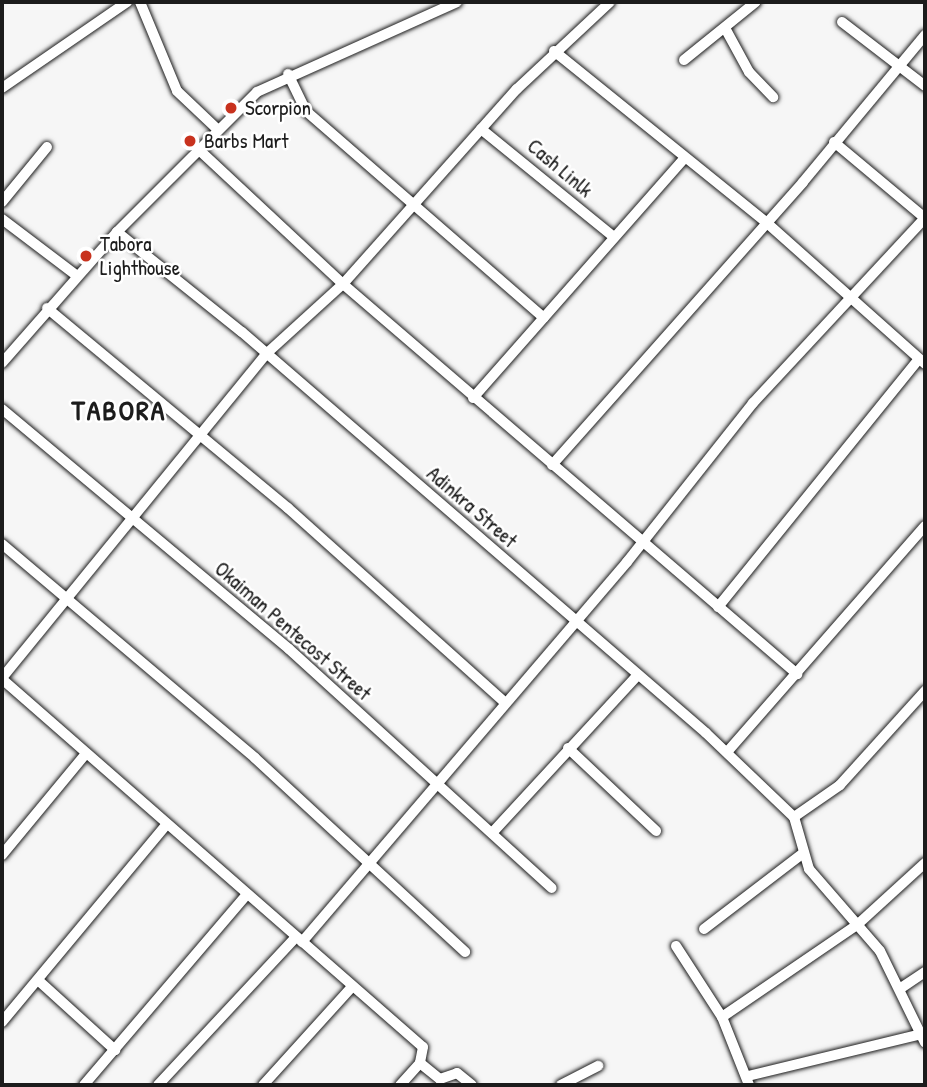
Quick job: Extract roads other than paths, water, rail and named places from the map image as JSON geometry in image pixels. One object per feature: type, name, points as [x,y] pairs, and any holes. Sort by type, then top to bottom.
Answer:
[{"type":"street","points":[[2,88],[127,2]]},
{"type":"street","points":[[141,2],[177,91],[216,128]]},
{"type":"street","points":[[2,363],[47,308],[117,232],[216,128],[257,92],[288,74],[457,2]]},
{"type":"street","points":[[400,1085],[422,1064],[423,1047],[351,988],[247,894],[84,756],[2,679],[129,519],[266,354],[343,284],[414,209],[481,129],[554,51],[610,2]]},
{"type":"street","points":[[684,60],[756,2]]},
{"type":"street","points":[[842,22],[899,63],[925,86]]},
{"type":"street","points":[[725,28],[749,72],[773,97]]},
{"type":"street","points":[[552,465],[767,223],[925,35]]},
{"type":"street","points":[[554,51],[684,159],[767,223],[922,362],[718,607]]},
{"type":"street","points":[[288,74],[306,111],[414,209],[544,318]]},
{"type":"street","name":"Cash Linlk","points":[[481,129],[614,237]]},
{"type":"street","points":[[158,1085],[299,940],[370,862],[627,562],[642,538],[850,295],[925,218],[834,142]]},
{"type":"street","points":[[2,202],[47,147]]},
{"type":"street","points":[[197,148],[343,284],[473,398],[642,538],[797,674]]},
{"type":"street","points":[[473,398],[684,159]]},
{"type":"street","points":[[2,219],[77,276]]},
{"type":"street","name":"Adinkra Street","points":[[117,232],[266,354],[573,622],[728,751],[794,817]]},
{"type":"street","points":[[47,308],[199,435],[505,703]]},
{"type":"street","name":"Okaiman Pentecost Street","points":[[2,409],[129,519],[289,649],[552,888]]},
{"type":"street","points":[[728,751],[925,526]]},
{"type":"street","points":[[2,544],[65,600],[229,735],[466,952]]},
{"type":"street","points":[[492,833],[638,675]]},
{"type":"street","points":[[676,946],[722,1017],[749,1080],[922,1039],[901,988],[857,925],[801,853],[794,817],[840,785],[925,691]]},
{"type":"street","points":[[568,748],[656,831]]},
{"type":"street","points":[[2,855],[84,756]]},
{"type":"street","points":[[2,1022],[39,981],[166,825]]},
{"type":"street","points":[[704,929],[801,853]]},
{"type":"street","points":[[722,1017],[857,925],[925,863]]},
{"type":"street","points":[[84,1085],[247,894]]},
{"type":"street","points":[[901,988],[925,972]]},
{"type":"street","points":[[39,981],[115,1050]]},
{"type":"street","points":[[263,1085],[351,988]]},
{"type":"street","points":[[422,1064],[437,1077],[457,1073],[472,1085]]},
{"type":"street","points":[[561,1085],[598,1066]]},
{"type":"place","name":"Scorpion","points":[[231,108]]},
{"type":"place","name":"Barbs Mart","points":[[190,141]]},
{"type":"place","name":"Tabora Lighthouse","points":[[86,256]]},
{"type":"district","name":"TABORA","points":[[119,410]]}]
